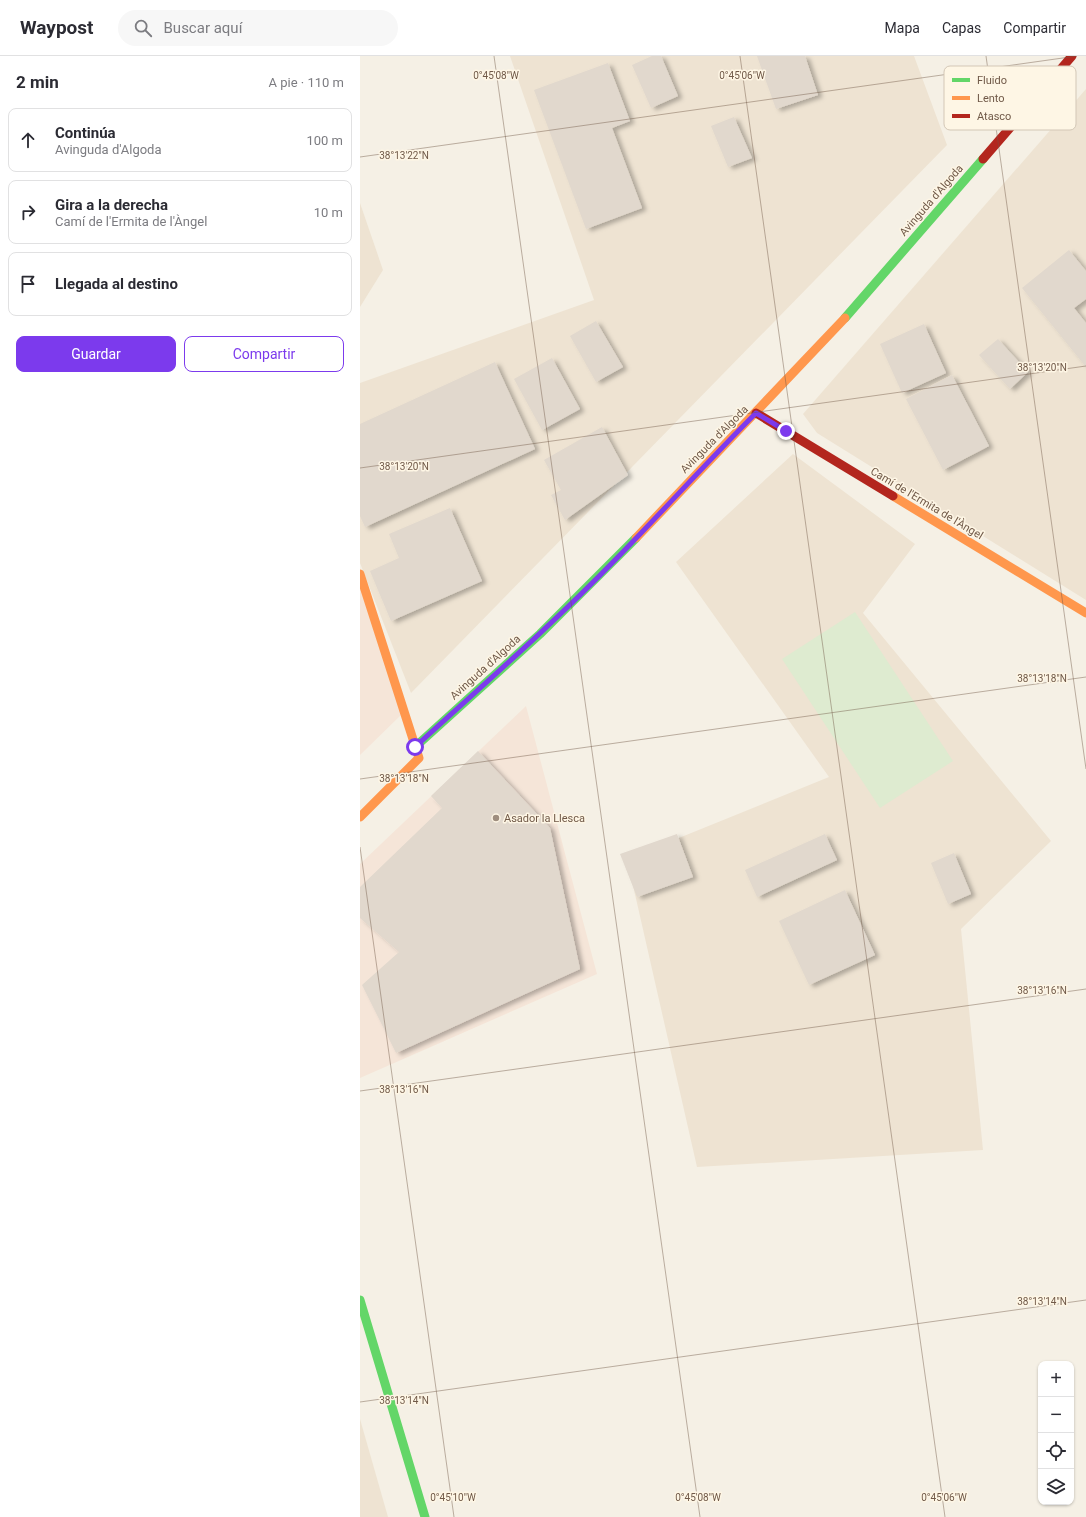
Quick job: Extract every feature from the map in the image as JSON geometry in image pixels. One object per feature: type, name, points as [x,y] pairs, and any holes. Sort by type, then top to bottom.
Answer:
[{"type":"street","name":"Avinguda d'Algoda","points":[[1063,66],[1072,56]]},
{"type":"street","name":"Avinguda d'Algoda","points":[[415,747],[550,623],[616,559],[689,480],[756,413],[852,309],[1008,130]]},
{"type":"street","name":"Camí de l'Ermita de l'Àngel","points":[[756,413],[1086,613]]},
{"type":"street","points":[[360,574],[419,758],[360,817]]},
{"type":"street","points":[[360,1300],[425,1517]]},
{"type":"shaded area","points":[[510,56],[914,56],[947,145],[411,693],[360,563],[360,383],[594,300]]},
{"type":"shaded area","points":[[1086,89],[1086,600],[817,433],[803,414],[1050,130],[1076,130],[1076,100]]},
{"type":"shaded area","points":[[360,203],[383,270],[360,307]]},
{"type":"shaded area","points":[[793,454],[915,544],[863,613],[1051,841],[961,929],[983,1150],[697,1167],[627,859],[829,777],[676,562]]},
{"type":"shaded area","points":[[360,585],[404,712],[360,755]]},
{"type":"shaded area","points":[[526,706],[597,974],[360,1078],[360,864]]},
{"type":"shaded area","points":[[360,1419],[388,1517],[360,1517]]},
{"type":"green space","points":[[855,612],[953,761],[880,808],[782,659]]},
{"type":"building","points":[[652,56],[661,56],[678,96],[651,108],[632,65]]},
{"type":"building","points":[[757,56],[805,56],[818,95],[776,109]]},
{"type":"building","points":[[608,63],[630,121],[612,128],[642,208],[586,229],[534,90]]},
{"type":"building","points":[[734,117],[752,158],[728,167],[711,126]]},
{"type":"building","points":[[1069,250],[1086,271],[1086,299],[1074,308],[1086,323],[1086,367],[1022,288]]},
{"type":"building","points":[[596,321],[623,367],[596,382],[570,336]]},
{"type":"building","points":[[924,324],[946,373],[902,393],[880,344]]},
{"type":"building","points":[[998,339],[1028,372],[1010,389],[979,355]]},
{"type":"building","points":[[552,358],[580,409],[542,430],[514,379]]},
{"type":"building","points":[[495,362],[535,449],[365,527],[360,516],[360,424]]},
{"type":"building","points":[[952,375],[989,446],[943,470],[906,399]]},
{"type":"building","points":[[602,427],[628,475],[565,520],[551,495],[561,490],[544,460]]},
{"type":"building","points":[[450,508],[482,581],[391,621],[370,571],[399,558],[389,534]]},
{"type":"building","points":[[478,751],[550,828],[580,969],[396,1053],[362,985],[399,952],[360,918],[360,887],[442,808],[431,796]]},
{"type":"building","points":[[677,834],[693,877],[637,897],[620,854]]},
{"type":"building","points":[[825,834],[837,860],[757,897],[745,870]]},
{"type":"building","points":[[954,853],[971,894],[948,904],[931,863]]},
{"type":"building","points":[[845,890],[875,955],[809,985],[779,921]]},
{"type":"traffic: fast","points":[[845,318],[983,159]]},
{"type":"traffic: fast","points":[[415,747],[540,634],[636,538]]},
{"type":"traffic: fast","points":[[360,1300],[425,1517]]},
{"type":"traffic: slow","points":[[636,538],[845,318]]},
{"type":"traffic: slow","points":[[893,496],[1086,613]]},
{"type":"traffic: slow","points":[[360,574],[419,758],[360,817]]},
{"type":"traffic: jam","points":[[1063,66],[1072,56]]},
{"type":"traffic: jam","points":[[983,159],[1008,130]]},
{"type":"traffic: jam","points":[[756,413],[893,496]]},
{"type":"place","name":"Asador la Llesca","points":[[496,818]]},
{"type":"route","points":[[415,747],[540,634],[616,559],[689,480],[756,413],[786,431]]}]
